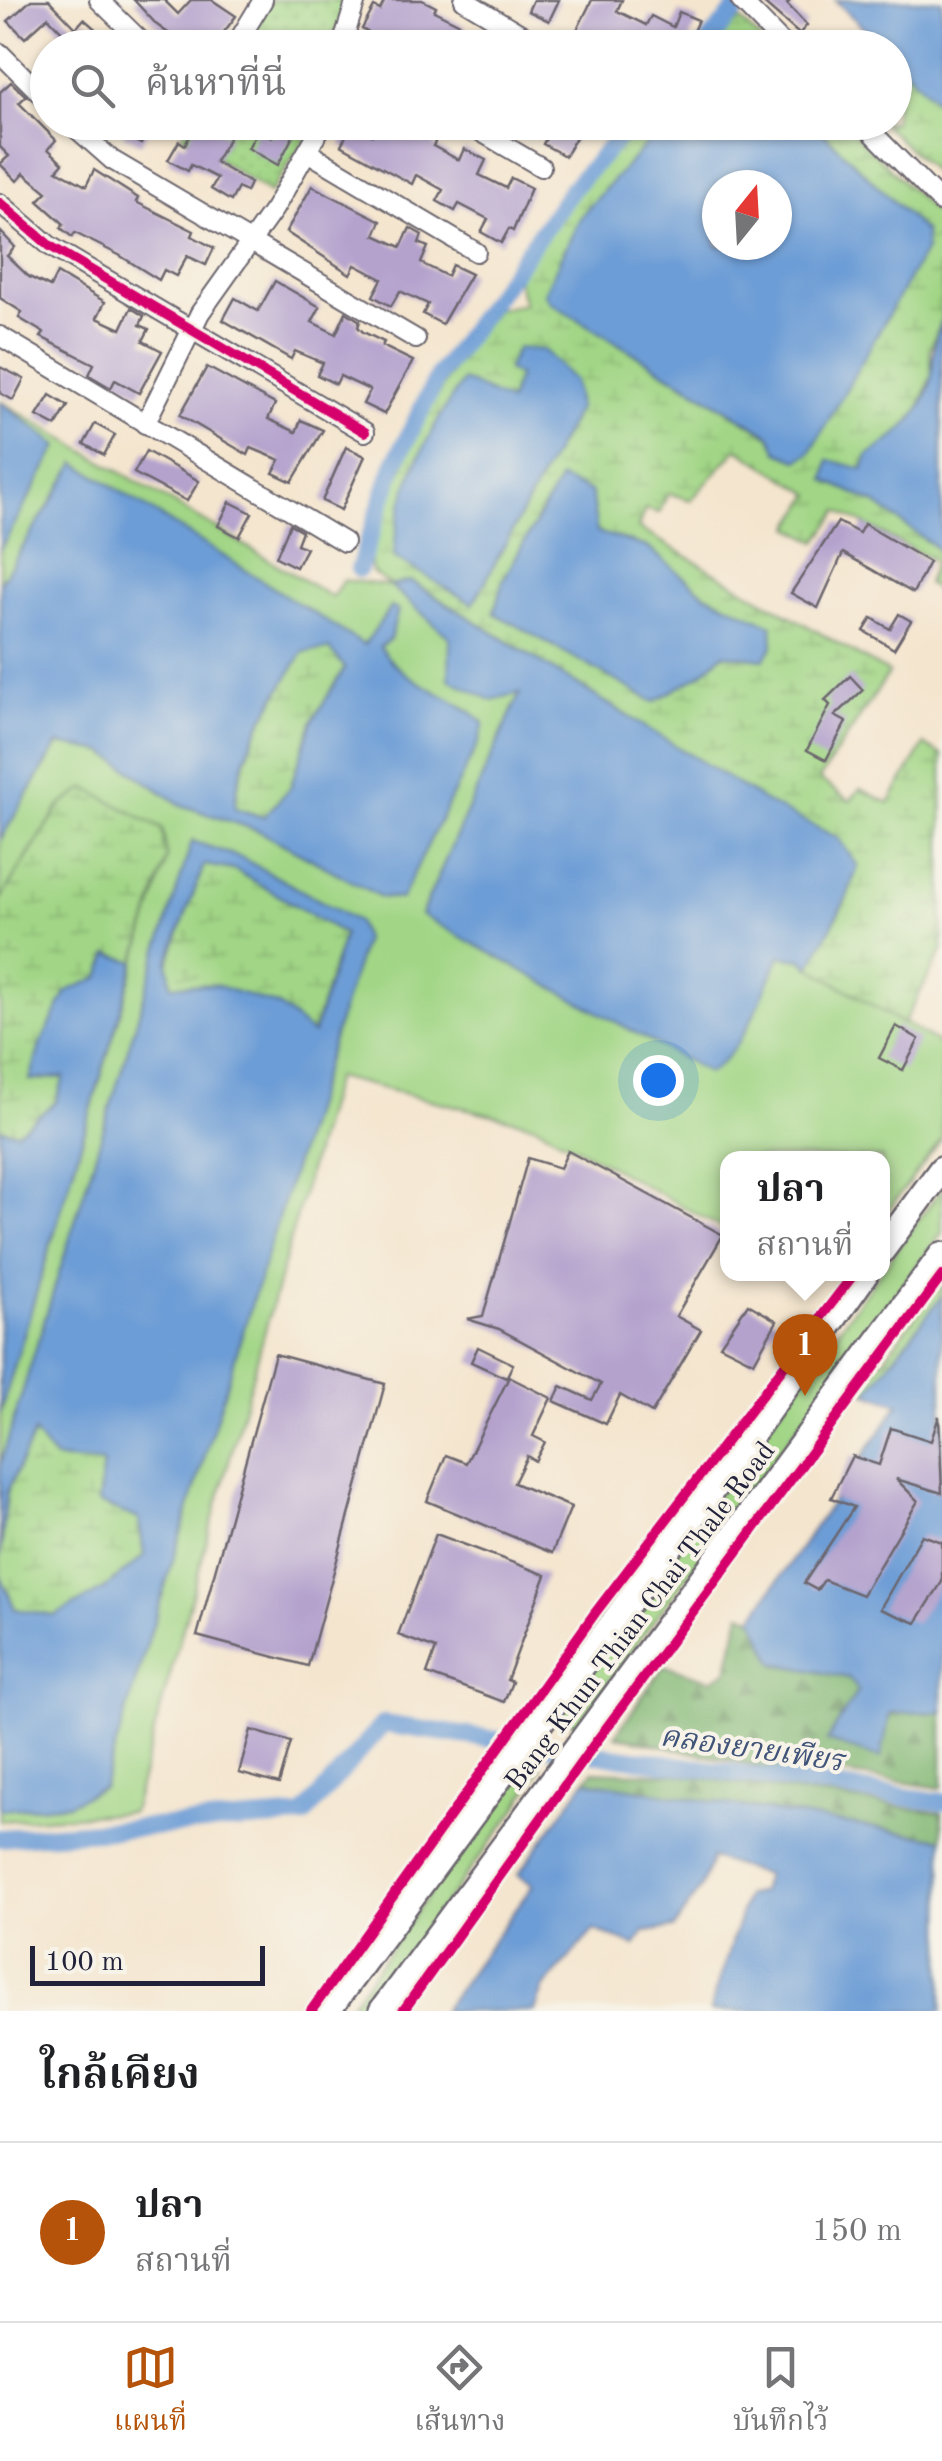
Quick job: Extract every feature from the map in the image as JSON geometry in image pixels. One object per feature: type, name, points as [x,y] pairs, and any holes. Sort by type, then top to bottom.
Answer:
[{"type":"main road","points":[[890,1239],[942,1169]]},
{"type":"main road","name":"Bang Khun Thian Chai Thale Road","points":[[382,2011],[942,1254]]},
{"type":"main road","name":"Bang Khun Thian Chai Thale Road","points":[[327,2011],[716,1484],[860,1281]]},
{"type":"street","points":[[99,0],[130,30]]},
{"type":"street","points":[[244,30],[262,0]]},
{"type":"street","points":[[347,30],[356,0]]},
{"type":"street","points":[[464,0],[514,30]]},
{"type":"street","points":[[740,0],[770,30]]},
{"type":"street","points":[[0,53],[30,83]]},
{"type":"street","points":[[89,140],[112,160],[416,339]]},
{"type":"street","points":[[145,424],[193,328],[316,140]]},
{"type":"street","points":[[495,140],[541,167]]},
{"type":"street","points":[[880,140],[942,203]]},
{"type":"street","points":[[309,154],[476,252]]},
{"type":"street","points":[[0,203],[50,246],[365,432]]},
{"type":"street","points":[[0,336],[344,542]]},
{"type":"green space","points":[[271,0],[348,0],[337,30],[252,30]]},
{"type":"green space","points":[[739,19],[750,30],[729,30]]},
{"type":"green space","points":[[912,77],[942,107],[942,180],[900,140],[912,140]]},
{"type":"green space","points":[[190,140],[305,140],[270,193]]},
{"type":"green space","points":[[627,140],[650,140],[581,216],[551,303],[770,436],[925,232],[830,140],[861,140],[942,220],[942,319],[930,350],[932,376],[918,411],[894,439],[868,455],[863,469],[826,480],[875,503],[942,552],[942,595],[927,583],[935,561],[839,511],[817,542],[791,527],[811,494],[737,449],[691,500],[668,493],[659,513],[645,509],[638,528],[889,673],[819,779],[850,801],[860,789],[889,803],[924,745],[942,755],[942,951],[903,1024],[810,967],[847,897],[838,838],[771,805],[411,581],[391,586],[372,572],[370,558],[420,427],[453,369],[497,309],[524,304],[517,279],[572,199]],"holes":[[[518,376],[578,408],[473,604],[509,402]],[[560,479],[591,492],[596,532],[647,547],[705,594],[771,625],[764,659],[723,654],[701,674],[535,634],[494,613],[503,580]]]},
{"type":"green space","points":[[0,401],[332,597],[343,580],[391,586],[521,691],[421,915],[755,1010],[780,956],[802,959],[942,1046],[942,1139],[890,1208],[890,1151],[720,1151],[720,1227],[535,1125],[335,1077],[132,1812],[0,1821],[0,1810],[68,1804],[103,1787],[285,1193],[193,841],[0,1465],[0,1414],[167,857],[162,829],[86,789],[60,806],[0,900],[0,840],[59,743],[104,752],[181,805],[259,831],[381,897],[400,899],[470,710],[420,685],[379,647],[390,639],[398,610],[390,607],[365,646],[76,463],[0,583],[0,550],[58,446]]},
{"type":"green space","points":[[330,649],[345,668],[313,720],[290,788],[263,817],[234,808],[251,746],[303,651]]},
{"type":"green space","points":[[86,788],[162,829],[167,857],[135,962],[109,954],[100,977],[30,1079],[65,1077],[56,1102],[17,1133],[0,1129],[0,900],[60,806]]},
{"type":"green space","points":[[204,864],[235,870],[344,934],[312,1034],[217,985],[171,985],[168,963]]},
{"type":"green space","points":[[942,1188],[942,1233],[577,1724],[554,1718],[874,1281],[890,1281],[890,1259]]},
{"type":"green space","points":[[942,1281],[942,1296],[867,1393],[860,1390]]},
{"type":"green space","points":[[34,1432],[104,1463],[139,1519],[144,1556],[104,1589],[54,1616],[15,1609],[0,1574],[7,1492]]},
{"type":"green space","points":[[741,1613],[753,1617],[774,1663],[849,1678],[859,1690],[828,1740],[890,1713],[942,1712],[942,1788],[817,1770],[800,1775],[615,1736],[664,1665],[711,1680],[727,1671]]},
{"type":"green space","points":[[519,1767],[542,1767],[517,1808],[363,2011],[346,2011]]},
{"type":"green space","points":[[593,1771],[674,1774],[942,1813],[942,1839],[585,1781]]},
{"type":"water","points":[[835,0],[942,0],[942,107],[912,76],[912,30],[866,30]]},
{"type":"water","points":[[650,140],[830,140],[925,232],[925,250],[810,453],[798,460],[778,452],[770,435],[551,303],[544,293],[581,216]]},
{"type":"water","points":[[942,319],[942,552],[875,503],[825,480],[829,460],[863,469],[868,455],[900,432],[918,412],[929,388]]},
{"type":"water","points":[[517,348],[544,350],[574,381],[578,408],[473,604],[394,557],[396,533],[416,464],[463,380],[509,402],[518,376],[507,370]]},
{"type":"water","points":[[0,401],[58,446],[0,550]]},
{"type":"water","points":[[76,463],[364,645],[391,607],[398,610],[390,639],[380,647],[402,671],[484,723],[479,742],[401,899],[381,897],[259,831],[181,805],[104,752],[58,744],[0,840],[0,583]],"holes":[[[330,649],[345,668],[313,720],[290,788],[263,817],[235,808],[250,746],[303,652]]]},
{"type":"water","points":[[560,479],[591,492],[597,532],[647,547],[705,594],[772,625],[773,646],[764,659],[723,654],[701,674],[654,702],[494,613],[503,580]]},
{"type":"water","points":[[410,581],[771,805],[838,838],[858,866],[847,897],[810,967],[802,959],[780,956],[743,1036],[709,1073],[421,915],[520,693],[491,700],[449,679],[450,638],[391,586]]},
{"type":"water","points":[[192,841],[242,858],[357,921],[364,939],[103,1787],[68,1804],[0,1810],[0,1574],[15,1609],[54,1616],[104,1589],[144,1556],[139,1519],[98,1503],[103,1463],[55,1459],[34,1433],[7,1492],[0,1560],[0,1465]],"holes":[[[204,865],[235,870],[344,934],[313,1034],[279,1006],[216,985],[171,985],[168,962]]]},
{"type":"water","points":[[109,954],[135,962],[0,1414],[0,1129],[17,1132],[56,1102],[64,1077],[30,1080],[40,1045],[67,991],[100,977]]},
{"type":"water","points":[[942,1296],[942,1712],[890,1713],[881,1758],[827,1741],[858,1690],[849,1678],[774,1663],[753,1617],[899,1404],[867,1393]]},
{"type":"water","points":[[585,1781],[942,1839],[942,2011],[710,2011],[746,1896],[761,1892],[766,1875],[712,1858],[701,1887],[674,1928],[644,1932],[635,1946],[594,1930],[544,1987],[535,2011],[442,2011],[533,1885],[518,1875]]},
{"type":"building","points":[[31,0],[49,0],[76,28],[84,19],[97,30],[60,30],[48,17],[25,38],[8,21]]},
{"type":"building","points":[[134,0],[164,0],[178,14],[191,0],[212,0],[236,16],[226,30],[164,30]]},
{"type":"building","points":[[385,0],[422,0],[436,7],[434,11],[466,27],[362,29],[374,7],[380,10]]},
{"type":"building","points":[[533,0],[559,0],[549,21],[528,11]]},
{"type":"building","points":[[592,0],[622,0],[617,11],[646,25],[651,16],[673,27],[679,12],[698,20],[694,30],[577,30]]},
{"type":"building","points":[[760,0],[791,0],[787,4],[807,25],[803,30],[794,30]]},
{"type":"building","points":[[11,82],[26,96],[19,103],[30,114],[30,140],[56,140],[48,149],[63,163],[57,170],[86,186],[94,170],[138,198],[136,202],[194,231],[192,236],[214,248],[206,265],[187,256],[176,276],[164,270],[159,280],[119,255],[75,233],[72,237],[61,228],[64,224],[38,201],[47,192],[24,173],[17,181],[0,164],[9,156],[0,147],[0,92]]},
{"type":"building","points":[[188,140],[228,140],[215,162],[250,183],[246,192],[238,188],[231,201],[211,189],[217,178],[191,165],[188,171],[168,160],[179,141],[185,145]]},
{"type":"building","points":[[252,140],[291,140],[278,165],[248,148]]},
{"type":"building","points":[[344,140],[436,140],[433,146],[459,160],[464,149],[486,160],[479,175],[506,188],[511,178],[531,188],[513,231],[509,229],[501,243],[481,232],[488,219],[459,204],[455,211],[437,201],[443,190],[416,175],[412,184],[341,145]]},
{"type":"building","points":[[545,140],[574,140],[565,156],[543,144]]},
{"type":"building","points":[[312,186],[381,221],[375,235],[401,247],[410,228],[422,235],[419,243],[428,247],[421,263],[447,276],[452,265],[471,274],[442,324],[423,314],[428,304],[400,291],[391,306],[373,296],[382,279],[355,265],[350,274],[286,232]]},
{"type":"building","points":[[0,231],[15,247],[7,256],[29,277],[50,287],[57,273],[105,302],[97,318],[121,329],[131,308],[144,316],[140,325],[149,329],[143,341],[162,351],[139,393],[115,380],[111,388],[89,375],[94,364],[41,337],[44,333],[19,318],[22,312],[0,298]]},
{"type":"building","points":[[275,281],[320,307],[312,322],[336,334],[346,312],[360,321],[358,327],[363,332],[384,342],[382,346],[413,361],[384,414],[363,404],[370,390],[340,376],[336,384],[317,375],[323,363],[295,351],[291,359],[223,320],[235,298],[258,311]]},
{"type":"building","points":[[0,367],[24,379],[13,400],[0,393]]},
{"type":"building","points":[[207,367],[275,404],[268,419],[296,432],[301,420],[323,430],[292,482],[273,473],[280,460],[251,448],[248,455],[180,415]]},
{"type":"building","points":[[50,395],[68,406],[56,426],[37,416]]},
{"type":"building","points":[[95,424],[115,435],[104,455],[84,444]]},
{"type":"building","points":[[346,447],[365,456],[341,510],[322,501]]},
{"type":"building","points":[[146,451],[199,481],[187,501],[134,473]]},
{"type":"building","points":[[230,502],[252,513],[239,537],[218,526]]},
{"type":"building","points":[[838,522],[859,533],[864,524],[929,562],[913,593],[843,553],[818,608],[791,593]]},
{"type":"building","points":[[290,524],[302,531],[297,544],[306,548],[296,567],[276,557]]},
{"type":"building","points":[[899,614],[911,621],[894,649],[864,631],[872,618],[890,629]]},
{"type":"building","points":[[850,676],[863,690],[835,716],[846,722],[826,760],[807,750],[830,705],[825,700]]},
{"type":"building","points":[[896,1026],[919,1039],[903,1070],[879,1058]]},
{"type":"building","points":[[568,1151],[720,1233],[720,1240],[676,1316],[701,1330],[652,1413],[620,1395],[606,1424],[554,1401],[561,1386],[592,1400],[601,1384],[499,1329],[467,1319],[483,1316],[528,1158],[560,1168]]},
{"type":"building","points":[[748,1304],[777,1321],[754,1362],[720,1345]]},
{"type":"building","points":[[478,1347],[513,1364],[506,1378],[471,1362]]},
{"type":"building","points":[[275,1354],[385,1384],[308,1666],[197,1636]]},
{"type":"building","points":[[509,1377],[551,1398],[533,1436],[545,1442],[535,1461],[527,1456],[514,1483],[571,1507],[552,1553],[427,1501],[446,1455],[466,1463]]},
{"type":"building","points":[[939,1416],[942,1493],[896,1479],[918,1501],[862,1595],[824,1580],[817,1590],[804,1583],[854,1507],[831,1498],[852,1456],[879,1465],[891,1428],[931,1441]]},
{"type":"building","points":[[436,1534],[546,1575],[507,1680],[512,1682],[504,1702],[427,1674],[436,1649],[398,1635]]},
{"type":"building","points":[[922,1535],[942,1542],[942,1582],[916,1623],[880,1609]]},
{"type":"building","points":[[251,1730],[291,1742],[279,1784],[239,1773]]},
{"type":"waterway","points":[[718,30],[744,0]]},
{"type":"waterway","points":[[359,569],[394,465],[438,376],[575,185],[616,140]]},
{"type":"waterway","name":"คลองยายเพียร","points":[[0,1838],[303,1816],[383,1724],[942,1802]]},
{"type":"cycle path","points":[[0,203],[50,246],[365,432]]},
{"type":"cycle path","points":[[403,2011],[590,1750],[942,1276]]},
{"type":"cycle path","points":[[311,2011],[595,1613],[849,1281]]},
{"type":"place","name":"ปลา","points":[[805,1396]]}]
